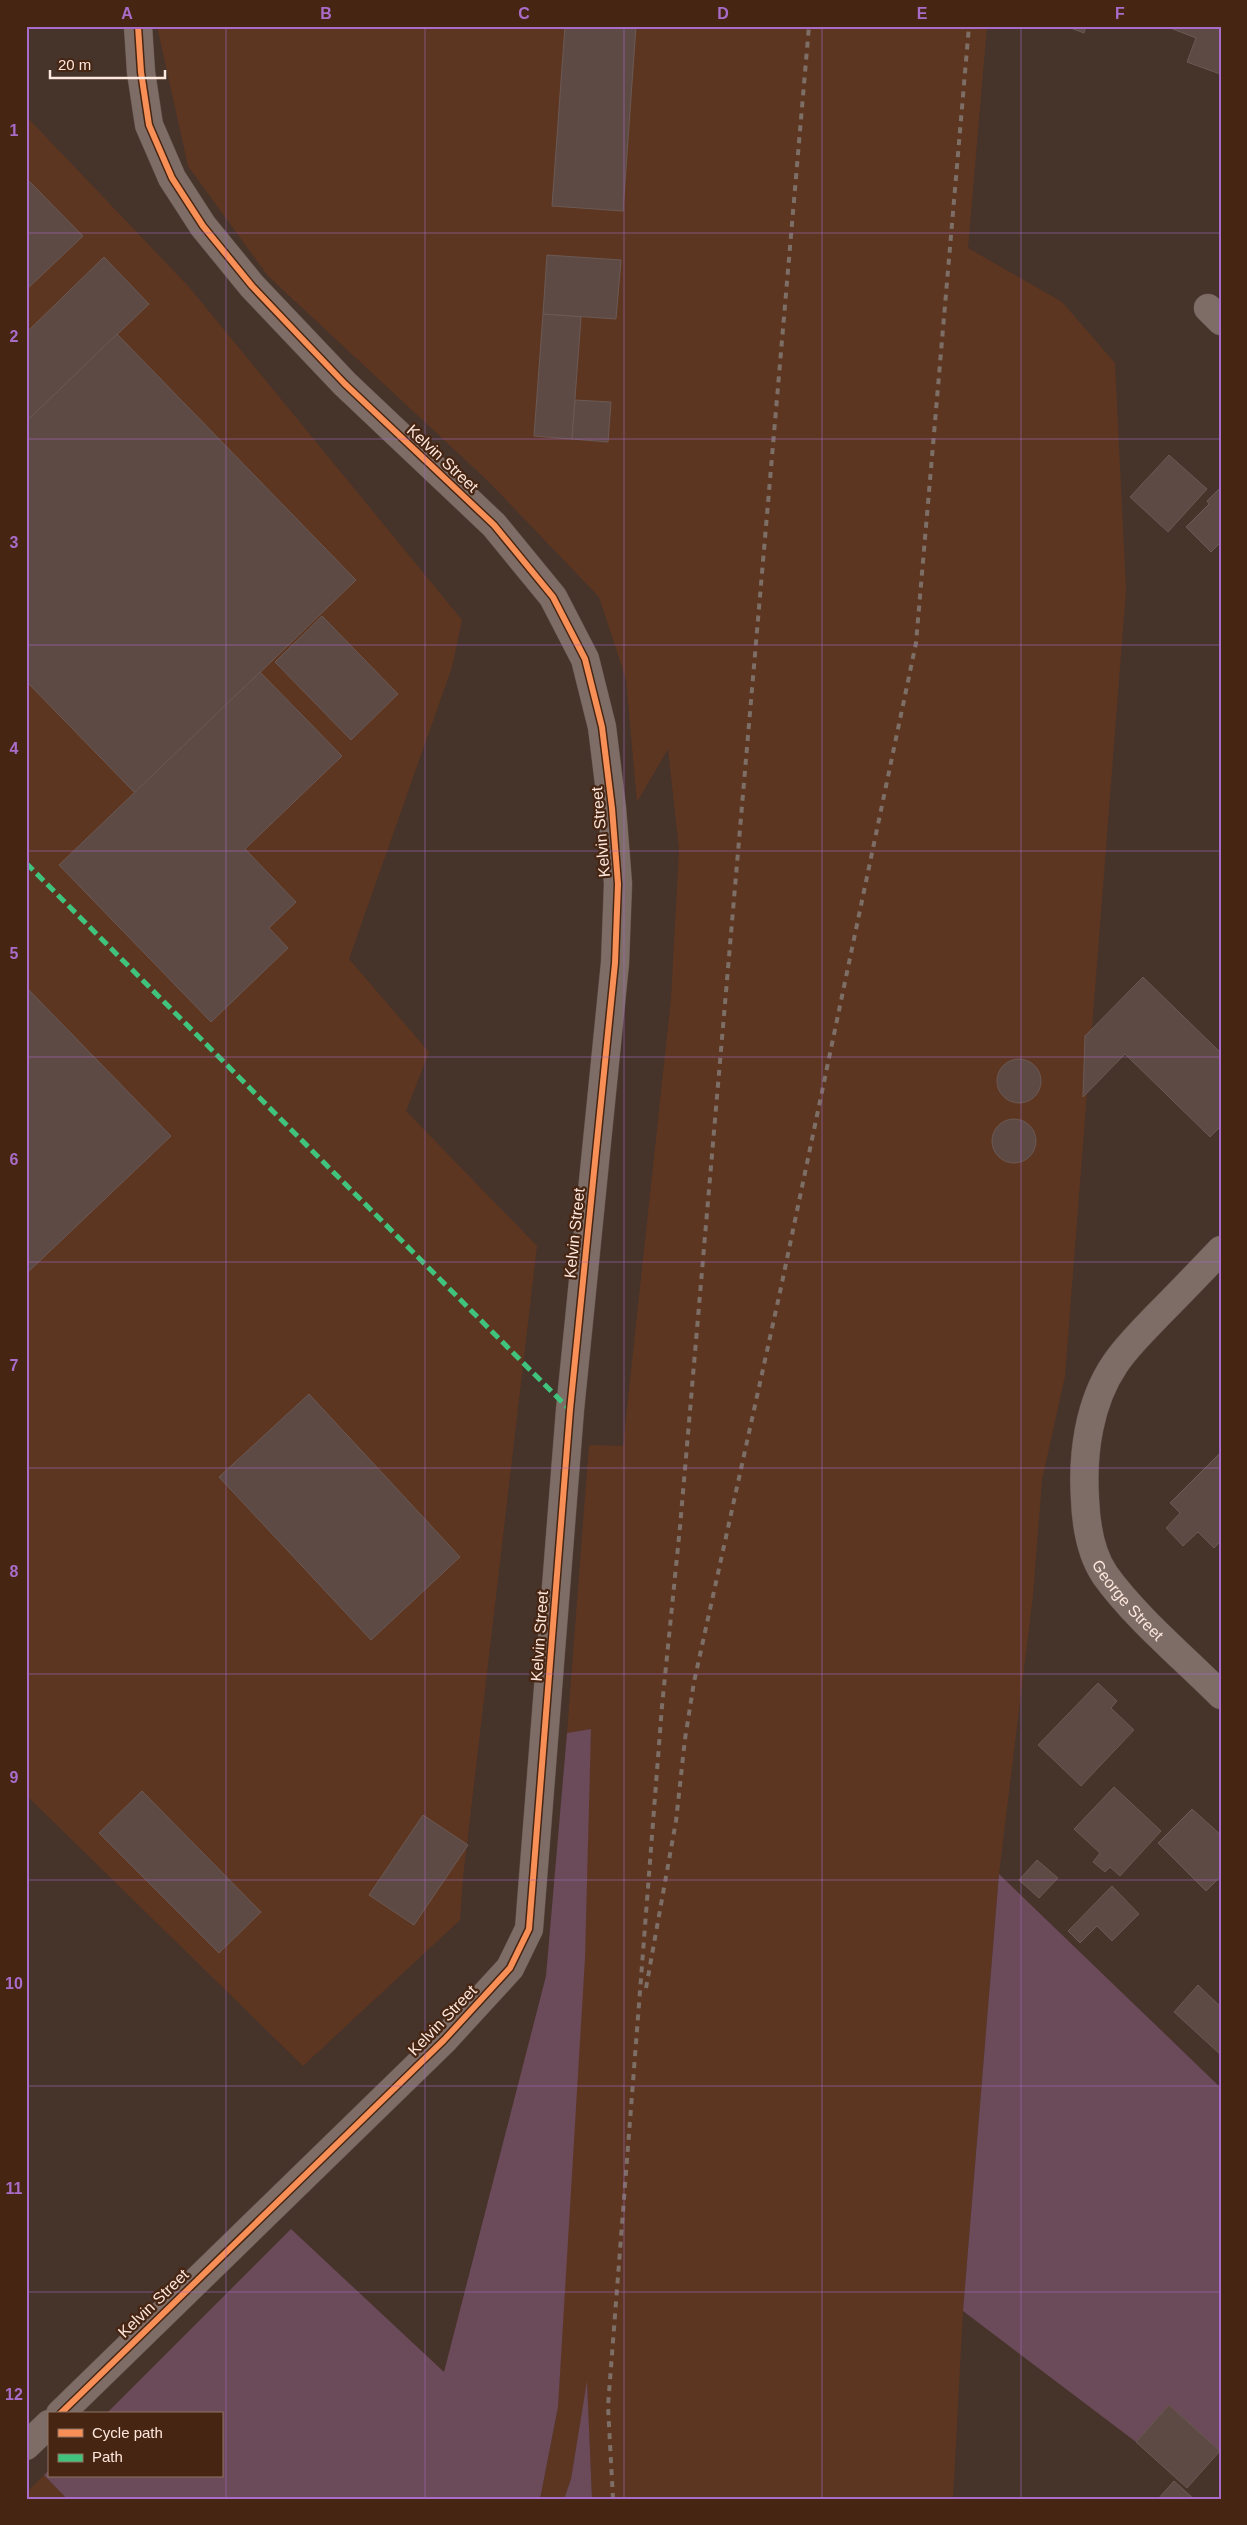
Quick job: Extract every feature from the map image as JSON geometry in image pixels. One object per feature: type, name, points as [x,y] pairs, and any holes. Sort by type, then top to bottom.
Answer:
[{"type":"street","name":"Kelvin Street","points":[[62,2412],[444,2040],[510,1968],[529,1929],[570,1410],[615,963],[618,884],[612,808],[602,727],[585,659],[553,597],[494,525],[345,384],[252,286],[203,226],[172,178],[149,125],[141,72],[138,26]]},
{"type":"street","name":"George Street","points":[[1221,1250],[1134,1340],[1115,1364],[1100,1390],[1085,1452],[1084,1479],[1086,1514],[1091,1546],[1104,1573],[1124,1599],[1221,1695]]},
{"type":"street","points":[[26,2446],[48,2425]]},
{"type":"shaded area","points":[[157,26],[987,26],[968,248],[1062,302],[1115,363],[1126,590],[1065,1376],[1042,1480],[1033,1595],[999,1874],[963,2311],[953,2499],[592,2499],[587,2384],[571,2479],[564,2499],[540,2499],[558,2407],[591,1729],[567,1733],[589,1445],[623,1446],[671,999],[679,849],[668,749],[637,802],[626,679],[599,597],[488,481],[268,276],[188,166]]},
{"type":"shaded area","points":[[26,116],[189,287],[462,620],[452,667],[349,959],[429,1052],[406,1111],[537,1246],[463,1878],[460,1920],[303,2066],[26,1795]]},
{"type":"shaded area","points":[[591,1729],[585,1958],[558,2407],[540,2499],[67,2499],[44,2475],[48,2471],[48,2478],[222,2478],[222,2412],[108,2412],[291,2229],[444,2372],[546,1976],[567,1733]]},
{"type":"shaded area","points":[[999,1874],[1221,2088],[1220,2451],[1169,2405],[1136,2442],[963,2311]]},
{"type":"shaded area","points":[[587,2381],[592,2499],[564,2499],[571,2479]]},
{"type":"shaded area","points":[[44,2475],[67,2499],[26,2499],[26,2493]]},
{"type":"building","points":[[565,26],[636,26],[623,211],[552,206]]},
{"type":"building","points":[[1065,26],[1086,26],[1084,33]]},
{"type":"building","points":[[1165,26],[1221,26],[1220,74],[1187,62],[1196,38]]},
{"type":"building","points":[[26,178],[83,236],[26,290]]},
{"type":"building","points":[[547,255],[621,260],[616,319],[543,314]]},
{"type":"building","points":[[104,257],[149,304],[30,418],[26,414],[26,333]]},
{"type":"building","points":[[543,314],[581,317],[572,439],[534,436]]},
{"type":"building","points":[[117,334],[356,580],[135,793],[26,681],[26,414],[30,418]]},
{"type":"building","points":[[575,400],[611,402],[608,442],[572,439]]},
{"type":"building","points":[[1169,455],[1207,489],[1168,532],[1130,497]]},
{"type":"building","points":[[1221,487],[1221,542],[1211,552],[1186,527],[1209,504],[1207,501]]},
{"type":"building","points":[[322,616],[398,694],[351,740],[275,662]]},
{"type":"building","points":[[260,672],[342,756],[245,849],[296,902],[269,928],[288,948],[211,1022],[59,865]]},
{"type":"building","points":[[1143,977],[1221,1053],[1221,1126],[1210,1137],[1125,1054],[1083,1097],[1085,1036]]},
{"type":"building","points":[[26,987],[171,1136],[26,1274]]},
{"type":"building","points":[[1023,1059],[1035,1065],[1040,1072],[1040,1090],[1035,1097],[1028,1102],[1015,1103],[1007,1100],[1000,1093],[997,1077],[1000,1069],[1007,1062]]},
{"type":"building","points":[[1018,1119],[1030,1125],[1035,1133],[1035,1149],[1030,1157],[1022,1162],[1010,1163],[998,1157],[993,1149],[992,1137],[998,1125],[1006,1120]]},
{"type":"building","points":[[309,1394],[460,1557],[371,1640],[219,1477]]},
{"type":"building","points":[[1221,1452],[1221,1541],[1214,1548],[1198,1532],[1183,1546],[1166,1528],[1180,1513],[1170,1503]]},
{"type":"building","points":[[1098,1683],[1117,1701],[1111,1708],[1134,1730],[1081,1786],[1038,1745]]},
{"type":"building","points":[[1114,1787],[1161,1831],[1120,1876],[1110,1867],[1105,1872],[1093,1862],[1100,1853],[1074,1829]]},
{"type":"building","points":[[142,1791],[261,1912],[219,1953],[99,1833]]},
{"type":"building","points":[[1192,1809],[1221,1835],[1221,1876],[1206,1891],[1158,1843]]},
{"type":"building","points":[[423,1815],[468,1845],[414,1925],[369,1895]]},
{"type":"building","points":[[1037,1860],[1058,1878],[1039,1898],[1019,1880]]},
{"type":"building","points":[[1112,1886],[1139,1914],[1112,1941],[1097,1926],[1080,1943],[1068,1931]]},
{"type":"building","points":[[1198,1985],[1221,2007],[1221,2055],[1174,2012]]},
{"type":"building","points":[[1169,2405],[1220,2451],[1187,2488],[1136,2442]]},
{"type":"building","points":[[1174,2481],[1194,2499],[1158,2499]]},
{"type":"railway","points":[[613,2499],[608,2406],[662,1706],[680,1527],[809,26]]},
{"type":"railway","points":[[646,1988],[676,1821],[685,1739],[694,1682],[780,1292],[916,643],[969,26]]},
{"type":"marked path","points":[[26,863],[570,1410]]},
{"type":"cycle path","points":[[62,2412],[444,2040],[510,1968],[529,1929],[570,1410],[615,963],[618,884],[612,808],[602,727],[585,659],[553,597],[494,525],[345,384],[252,286],[203,226],[172,178],[149,125],[141,72],[138,26]]}]
